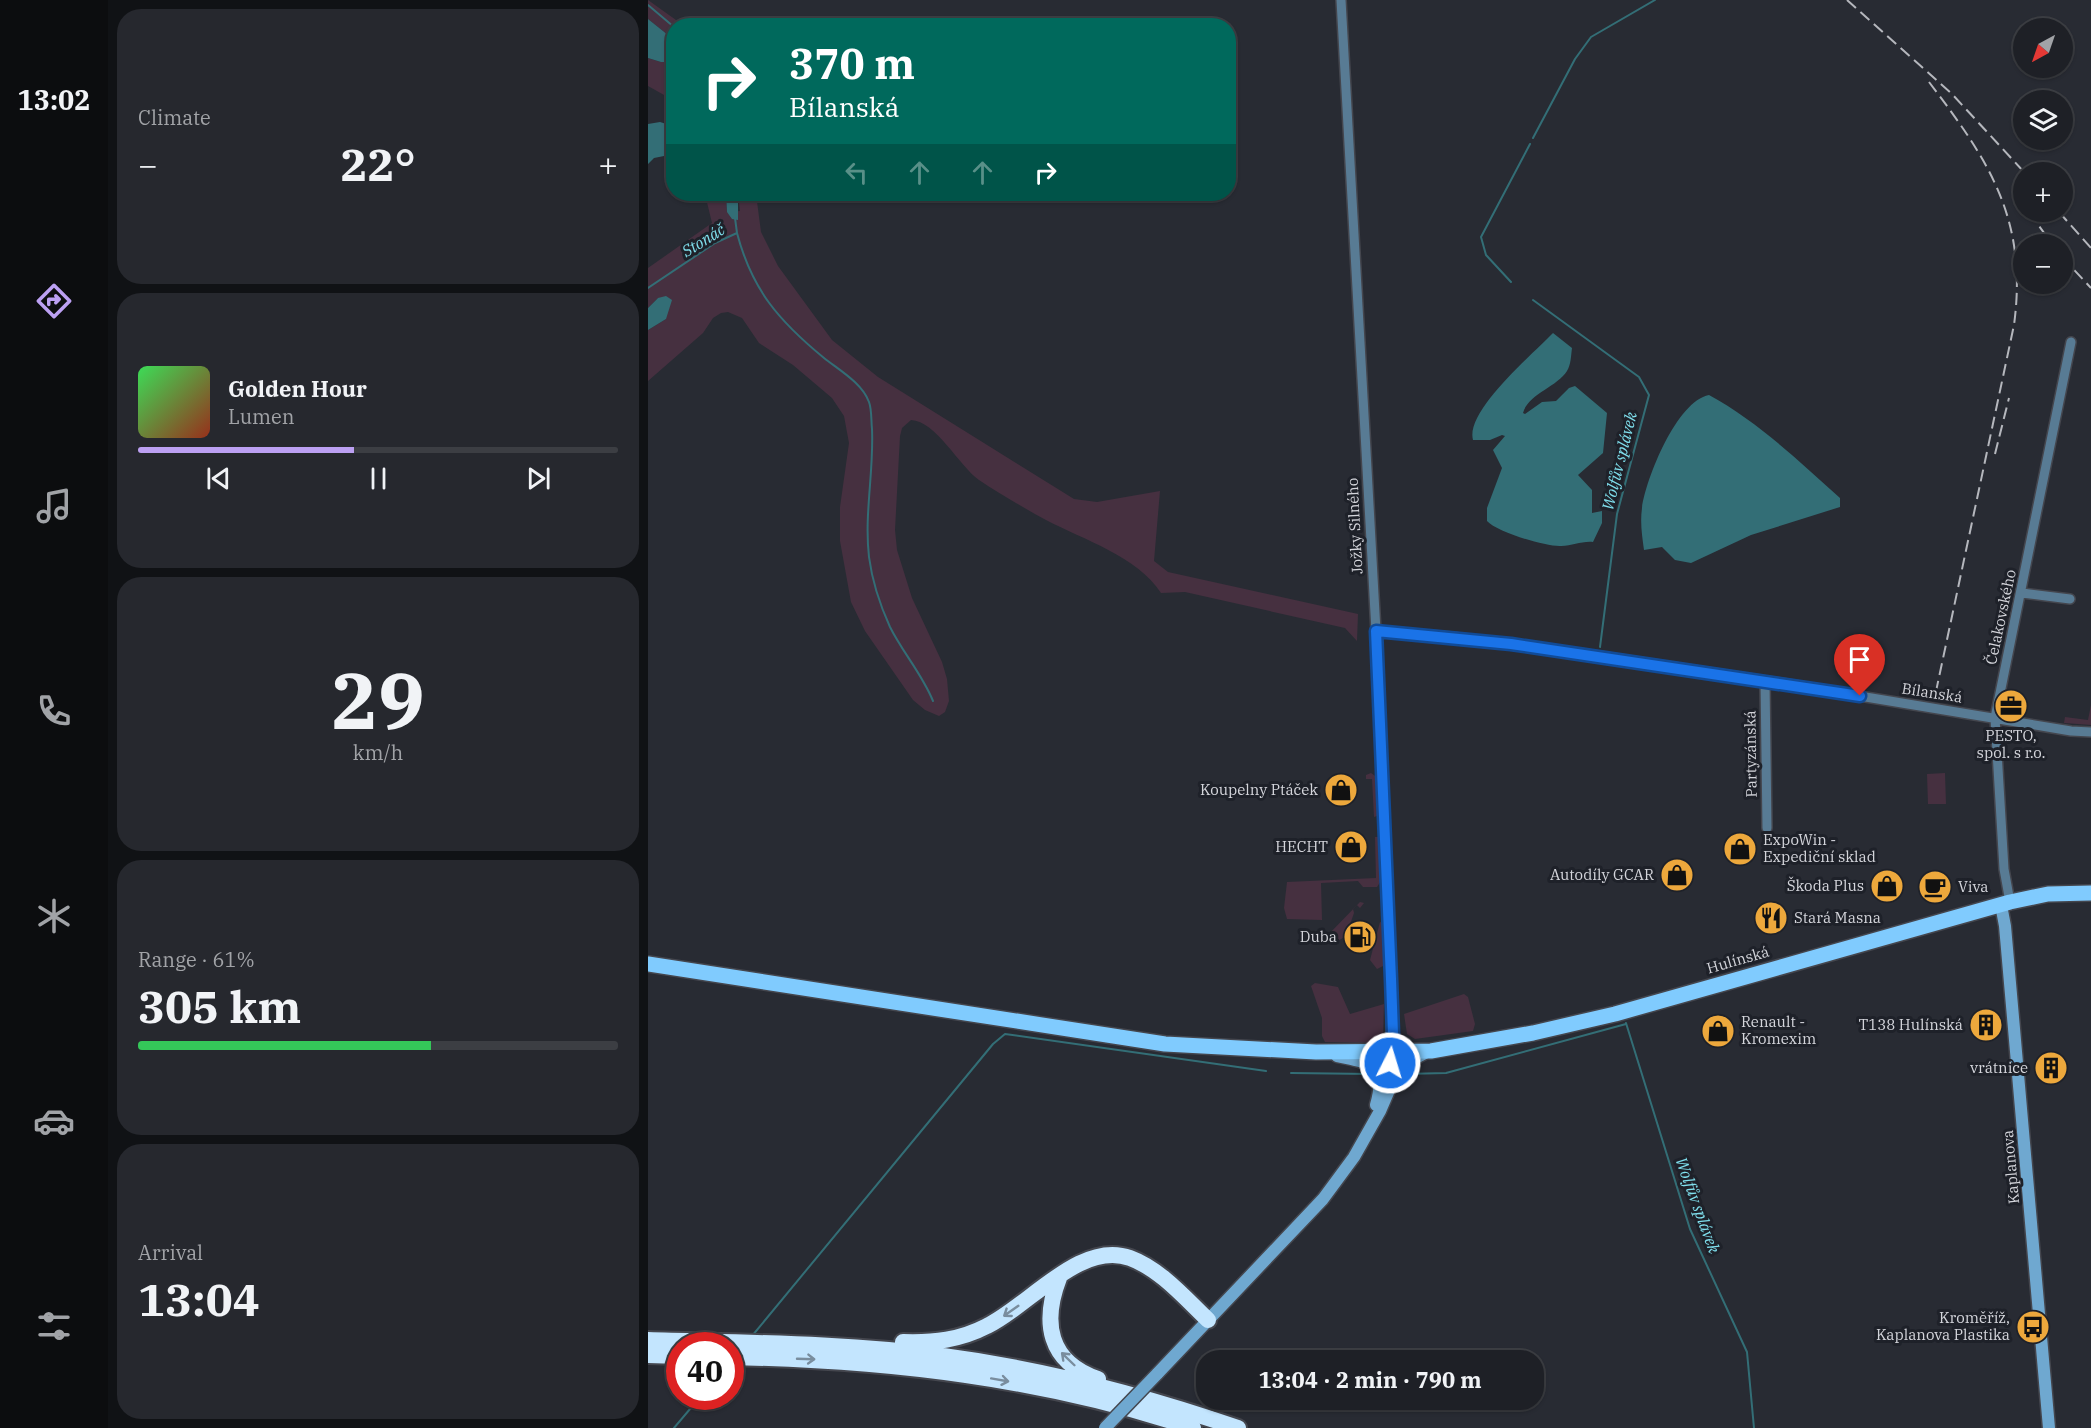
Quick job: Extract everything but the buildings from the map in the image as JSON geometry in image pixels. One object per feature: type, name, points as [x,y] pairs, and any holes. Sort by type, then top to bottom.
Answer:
[{"type":"highway","points":[[823,1346],[839,1340],[933,1343],[952,1340],[989,1326],[1077,1265],[1101,1254],[1127,1257],[1148,1268],[1208,1320]]},
{"type":"highway","points":[[1059,1278],[1053,1294],[1049,1322],[1053,1341],[1065,1358],[1094,1378],[1238,1428]]},
{"type":"highway","points":[[648,1340],[666,1342]]},
{"type":"highway","points":[[744,1348],[766,1343],[942,1356],[1008,1366],[1158,1401]]},
{"type":"highway","points":[[648,1355],[666,1356]]},
{"type":"highway","points":[[744,1356],[748,1358],[812,1359],[944,1371],[1004,1380],[1110,1404],[1193,1428]]},
{"type":"highway","points":[[1110,1404],[1126,1414],[1167,1428]]},
{"type":"main road","name":"Hulínská","points":[[648,964],[1141,1041],[1230,1049],[1316,1052],[1431,1051],[1481,1043],[1615,1014],[2006,903],[2048,894],[2091,892]]},
{"type":"street","name":"Jožky Silného","points":[[1341,0],[1376,631],[1391,979],[1391,1052]]},
{"type":"street","name":"Čelakovského","points":[[2006,903],[1995,718],[2071,342]]},
{"type":"street","points":[[2022,593],[2070,599]]},
{"type":"street","name":"Bílanská","points":[[1376,631],[1504,643],[2091,732]]},
{"type":"street","name":"Partyzánská","points":[[1765,681],[1767,828]]},
{"type":"street","name":"Kaplanova","points":[[2006,903],[2005,926],[2049,1428]]},
{"type":"street","points":[[1105,1428],[1323,1198],[1354,1157],[1399,1066],[1431,1051]]},
{"type":"street","points":[[1316,1052],[1364,1062],[1379,1073],[1381,1085],[1370,1126]]},
{"type":"street","points":[[1370,1126],[1386,1084],[1391,1052]]},
{"type":"shaded area","points":[[648,0],[673,18],[666,18],[666,33],[648,19]]},
{"type":"shaded area","points":[[648,58],[666,62],[666,96],[648,86]]},
{"type":"shaded area","points":[[707,201],[726,201],[727,212],[740,211],[739,201],[757,201],[761,232],[778,266],[832,340],[878,377],[1074,499],[1097,502],[1160,491],[1154,561],[1168,572],[1358,614],[1357,641],[1345,628],[1185,592],[1161,593],[1151,580],[1124,559],[1046,520],[979,480],[929,428],[920,422],[911,420],[902,428],[900,436],[895,530],[897,550],[912,598],[942,662],[947,679],[949,701],[945,712],[939,716],[925,710],[913,700],[865,631],[851,602],[840,541],[840,507],[849,443],[844,416],[832,398],[793,365],[759,343],[742,318],[728,312],[713,318],[703,333],[648,381],[648,330],[666,319],[658,298],[648,308],[648,268],[712,223]]},
{"type":"shaded area","points":[[2091,705],[2091,725],[2064,723],[2065,717],[2088,720]]},
{"type":"shaded area","points":[[1371,773],[1378,778],[1379,806],[1377,816],[1374,817],[1372,779],[1366,779],[1366,775]]},
{"type":"shaded area","points":[[1945,773],[1946,804],[1928,804],[1927,774]]},
{"type":"shaded area","points":[[1375,837],[1378,837],[1383,862],[1382,875],[1377,887],[1363,887],[1358,881],[1321,883],[1322,920],[1287,919],[1284,908],[1287,882],[1376,878]]},
{"type":"shaded area","points":[[1353,909],[1354,913],[1346,936],[1333,944],[1327,936]]},
{"type":"shaded area","points":[[1380,922],[1385,924],[1387,964],[1377,969],[1370,960]]},
{"type":"shaded area","points":[[1315,983],[1338,987],[1350,1014],[1384,1004],[1383,1039],[1377,1043],[1325,1042],[1322,1036],[1322,1018],[1311,986]]},
{"type":"shaded area","points":[[1464,994],[1468,997],[1475,1024],[1473,1031],[1415,1039],[1407,1034],[1404,1014]]},
{"type":"water","points":[[648,19],[666,33],[666,62],[648,58]]},
{"type":"water","points":[[660,122],[666,124],[664,156],[654,158],[648,164],[648,124]]},
{"type":"water","points":[[726,201],[738,201],[738,220],[732,219],[727,212]]},
{"type":"water","points":[[666,296],[672,300],[666,319],[648,330],[648,308],[658,298]]},
{"type":"water","points":[[1553,333],[1572,348],[1568,369],[1557,382],[1536,396],[1526,406],[1523,413],[1525,414],[1542,402],[1556,401],[1569,388],[1575,386],[1607,413],[1603,453],[1578,475],[1592,490],[1592,513],[1602,511],[1602,523],[1593,542],[1561,546],[1522,538],[1501,530],[1487,521],[1487,508],[1502,468],[1493,450],[1505,436],[1490,440],[1473,440],[1473,428],[1479,414],[1490,399],[1517,368]]},
{"type":"water","points":[[1709,395],[1744,417],[1794,456],[1840,498],[1840,507],[1751,535],[1691,563],[1675,560],[1662,547],[1644,550],[1642,508],[1657,461],[1675,425],[1686,411],[1697,400]]},
{"type":"waterway","name":"Wolfův splávek","points":[[1533,138],[1575,59],[1591,37],[1655,0]]},
{"type":"waterway","name":"Stonáč","points":[[648,5],[666,20]]},
{"type":"waterway","name":"Wolfův splávek","points":[[1511,282],[1486,255],[1481,237],[1530,144]]},
{"type":"waterway","name":"Stonáč","points":[[648,288],[715,243],[737,233],[735,218]]},
{"type":"waterway","points":[[737,233],[751,271],[769,303],[808,344],[856,383],[869,402],[872,445],[868,541],[872,575],[890,627],[933,701]]},
{"type":"waterway","name":"Wolfův splávek","points":[[1533,300],[1639,377],[1649,395],[1617,514],[1600,647]]},
{"type":"waterway","name":"Wolfův splávek","points":[[1626,1023],[1690,1229],[1747,1352],[1754,1428]]},
{"type":"waterway","points":[[1404,1074],[1446,1073],[1626,1024]]},
{"type":"waterway","points":[[752,1336],[993,1044],[1005,1034],[1266,1071]]},
{"type":"waterway","points":[[1291,1073],[1371,1074]]},
{"type":"waterway","points":[[674,1428],[689,1410]]},
{"type":"railway","points":[[1847,0],[1952,94],[2015,162]]},
{"type":"railway","points":[[1929,82],[1970,139],[2000,194],[2015,254],[2017,288],[2014,325],[1935,696]]},
{"type":"railway","points":[[2036,222],[2045,234]]},
{"type":"railway","points":[[2068,222],[2091,248]]},
{"type":"railway","points":[[2073,269],[2091,288]]},
{"type":"railway","points":[[1995,454],[2009,398]]},
{"type":"place","name":"PESTO, spol. s r.o.","points":[[2011,706]]},
{"type":"place","name":"Koupelny Ptáček","points":[[1341,790]]},
{"type":"place","name":"HECHT","points":[[1351,847]]},
{"type":"place","name":"ExpoWin - Expediční sklad","points":[[1740,849]]},
{"type":"place","name":"Autodíly GCAR","points":[[1677,875]]},
{"type":"place","name":"Škoda Plus","points":[[1887,886]]},
{"type":"place","name":"Viva","points":[[1935,887]]},
{"type":"place","name":"Stará Masna","points":[[1771,918]]},
{"type":"place","name":"Duba","points":[[1360,937]]},
{"type":"place","name":"T138 Hulínská","points":[[1986,1025]]},
{"type":"place","name":"Renault - Kromexim","points":[[1718,1031]]},
{"type":"place","name":"vrátnice","points":[[2051,1068]]},
{"type":"place","name":"Kroměříž, Kaplanova Plastika","points":[[2033,1327]]},
{"type":"route","points":[[1390,1063],[1393,1034],[1376,631],[1451,637],[1571,652],[1860,696]]}]
